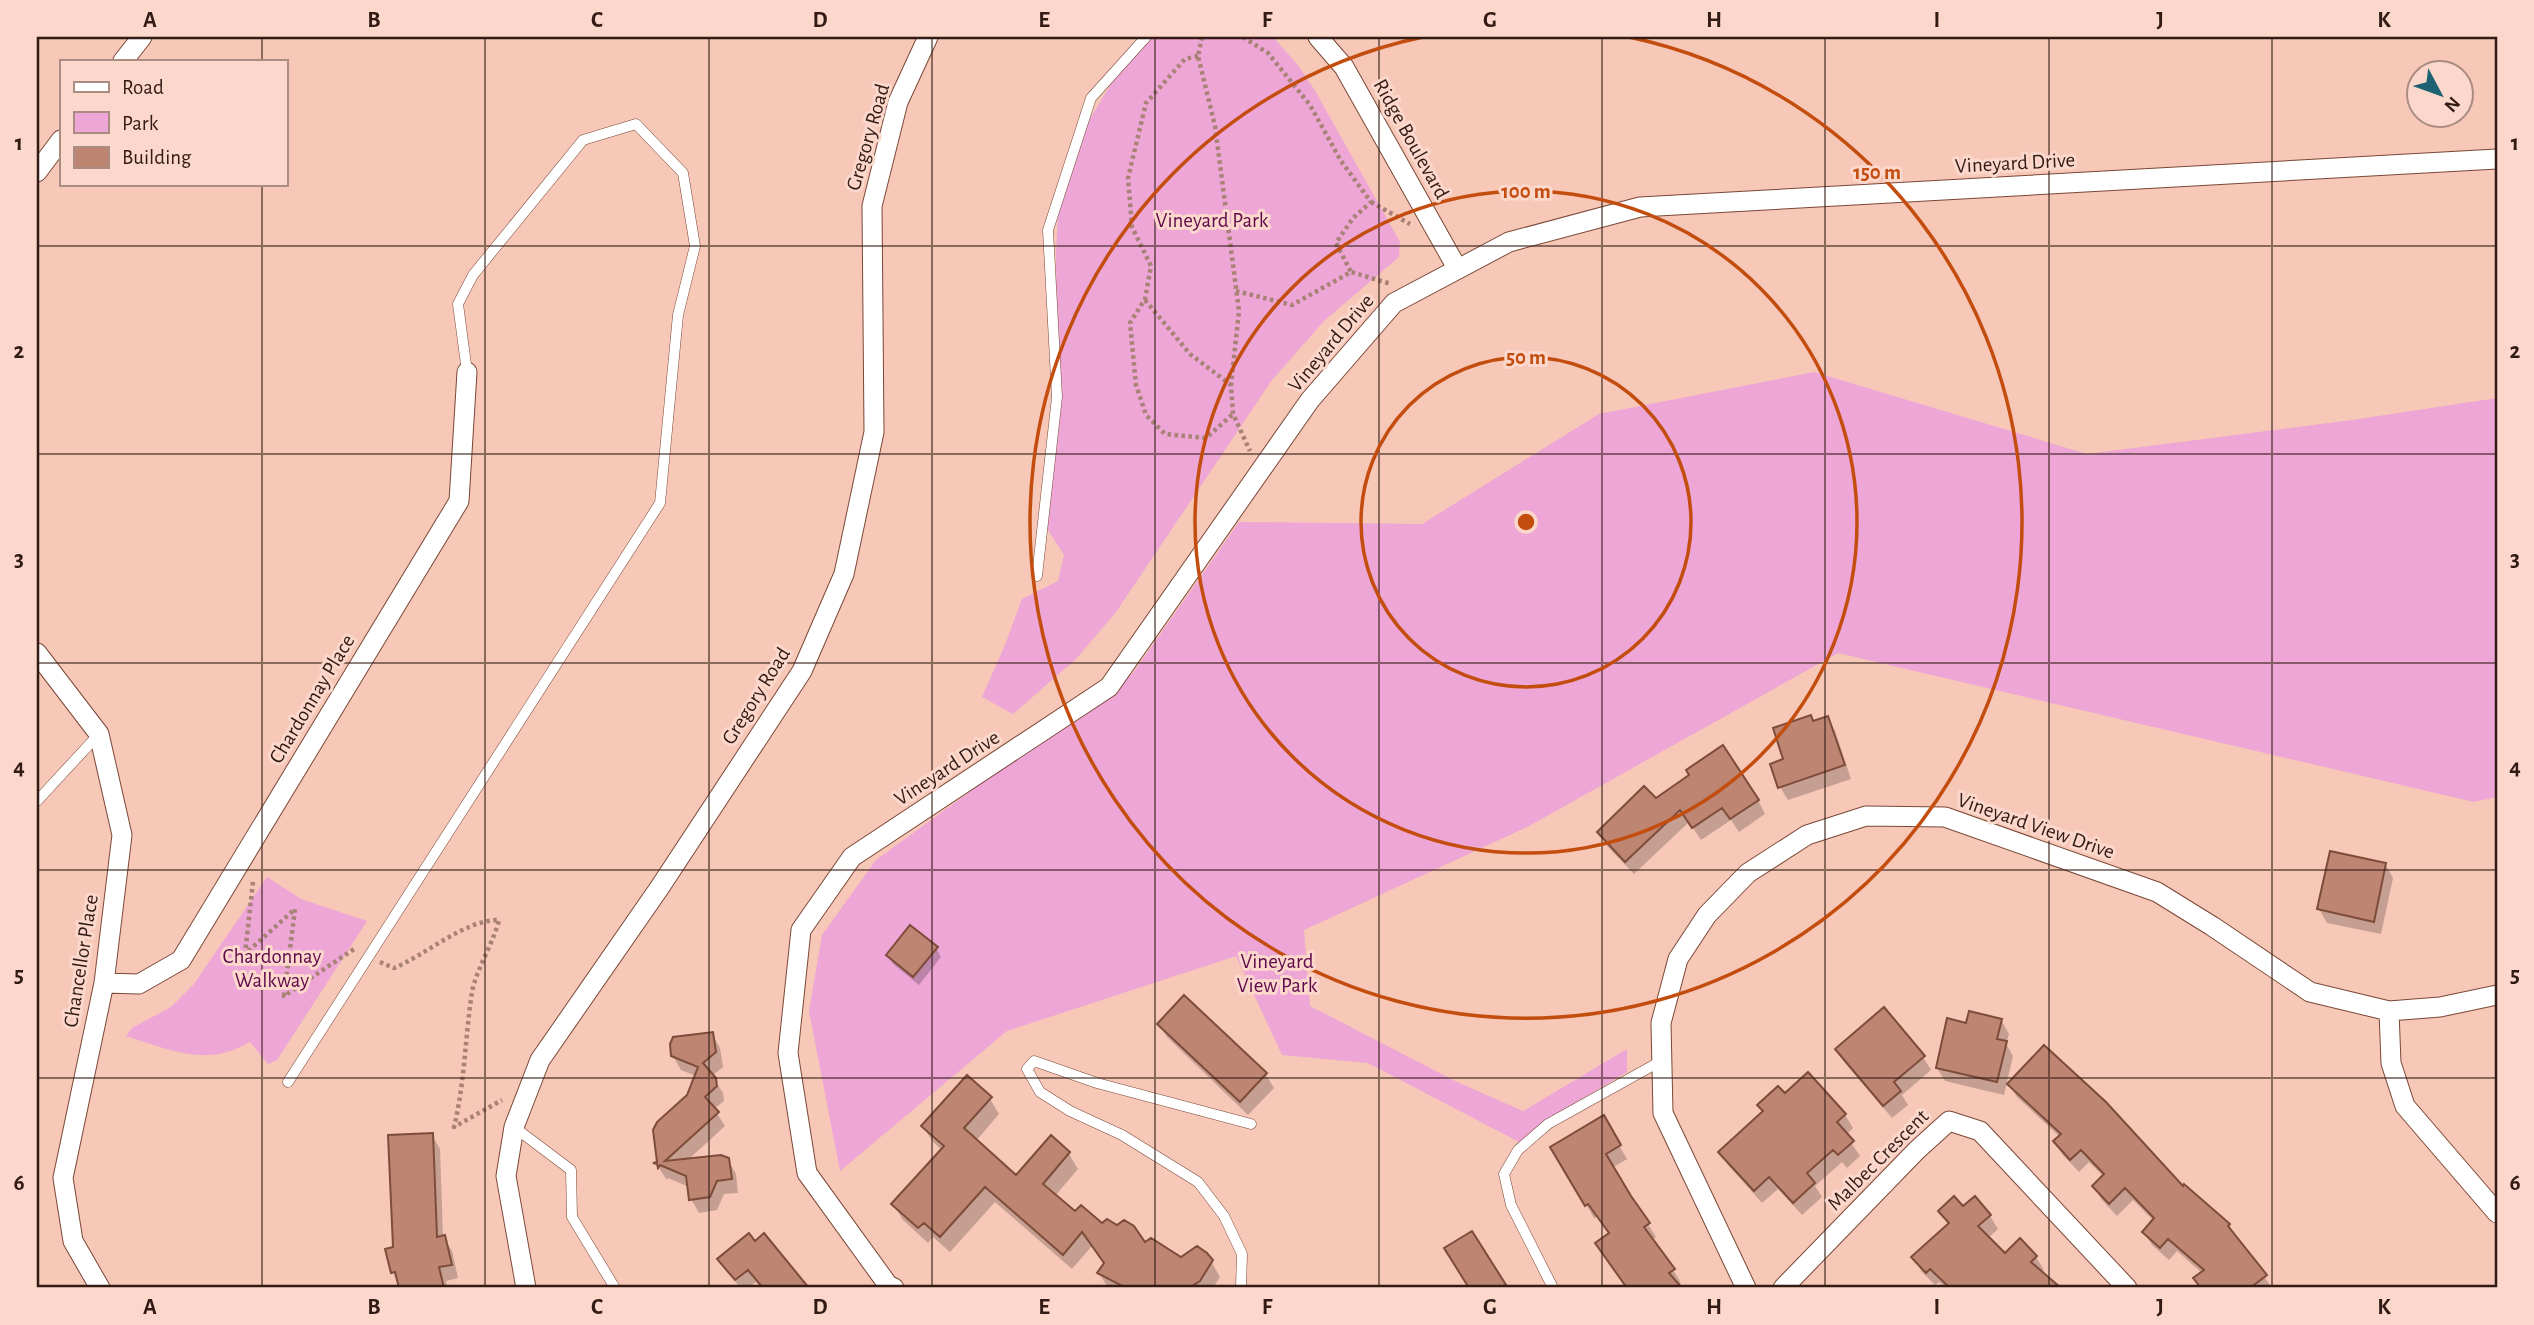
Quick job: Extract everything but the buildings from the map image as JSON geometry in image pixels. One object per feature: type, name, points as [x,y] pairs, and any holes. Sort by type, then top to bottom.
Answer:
[{"type":"street","points":[[124,60],[142,37]]},
{"type":"street","name":"Gregory Road","points":[[526,1288],[506,1175],[514,1127],[540,1060],[660,887],[802,671],[844,574],[874,432],[872,206],[898,102],[928,37]]},
{"type":"street","name":"Ridge Boulevard","points":[[1318,37],[1344,67],[1457,268]]},
{"type":"street","points":[[37,172],[60,142]]},
{"type":"street","name":"Vineyard Drive","points":[[894,1288],[888,1285],[807,1173],[788,1053],[801,930],[852,857],[1045,732],[1109,687],[1310,400],[1394,303],[1509,242],[1640,207],[2497,159]]},
{"type":"street","name":"Chardonnay Place","points":[[104,983],[139,984],[181,960],[459,501],[467,372]]},
{"type":"street","name":"Chancellor Place","points":[[37,653],[99,734],[122,835],[104,983],[62,1178],[73,1241],[100,1288]]},
{"type":"street","name":"Vineyard View Drive","points":[[1746,1288],[1663,1113],[1661,1023],[1678,959],[1707,915],[1748,873],[1807,835],[1866,816],[1945,817],[2157,892],[2310,992],[2389,1011],[2440,1007],[2497,995]]},
{"type":"street","points":[[2389,1011],[2391,1063],[2404,1106],[2497,1213]]},
{"type":"street","name":"Malbec Crescent","points":[[1783,1288],[1917,1150],[1949,1121],[1980,1131],[2127,1288]]},
{"type":"lane","points":[[1037,576],[1057,397],[1048,230],[1091,98],[1146,37]]},
{"type":"lane","points":[[288,1082],[660,503],[678,314],[695,246],[683,173],[636,124],[583,140],[473,275],[458,304],[467,372]]},
{"type":"lane","points":[[37,801],[99,734]]},
{"type":"lane","points":[[1553,1288],[1511,1205],[1504,1174],[1518,1150],[1548,1124],[1662,1060]]},
{"type":"lane","points":[[1241,1288],[1242,1254],[1224,1216],[1198,1182],[1122,1135],[1070,1111],[1040,1092],[1027,1069],[1034,1061],[1097,1083],[1251,1124]]},
{"type":"lane","points":[[514,1127],[571,1170],[572,1217],[615,1288]]},
{"type":"path","points":[[1202,37],[1198,56],[1215,126],[1239,312],[1231,386],[1233,414],[1259,472]]},
{"type":"path","points":[[1243,37],[1268,53],[1310,105],[1341,161],[1371,202],[1353,218],[1336,243],[1351,272]]},
{"type":"path","points":[[1198,56],[1185,59],[1146,103],[1128,178],[1132,227],[1151,266],[1145,299],[1130,323],[1136,385],[1146,415],[1166,434],[1206,438],[1233,414]]},
{"type":"path","points":[[1236,291],[1292,305],[1351,272],[1384,280],[1411,294]]},
{"type":"path","points":[[1145,299],[1189,354],[1231,386]]},
{"type":"path","points":[[241,861],[254,870],[245,954],[295,909],[284,996],[354,949],[394,968],[487,920],[499,920],[494,939],[472,988],[461,1098],[454,1127],[503,1100],[523,1101]]},
{"type":"green space","name":"Vineyard Park","points":[[1148,37],[1273,37],[1297,64],[1314,89],[1400,242],[1399,257],[1325,320],[1272,380],[1116,612],[1076,659],[1013,714],[982,697],[1022,599],[1058,581],[1064,555],[1043,522],[1057,385],[1056,252],[1058,217],[1064,186],[1087,124],[1120,69]]},
{"type":"green space","name":"Vineyard View Park","points":[[1814,372],[2087,454],[2352,420],[2497,398],[2497,797],[2474,802],[1838,653],[1529,826],[1304,930],[1310,1006],[1457,1082],[1523,1111],[1627,1049],[1627,1072],[1547,1120],[1521,1143],[1368,1063],[1282,1055],[1236,956],[1007,1031],[840,1171],[809,1011],[822,935],[876,860],[1133,673],[1239,522],[1422,524],[1599,414]]},
{"type":"green space","name":"Chardonnay Walkway","points":[[267,877],[301,899],[367,921],[277,1060],[268,1064],[250,1042],[230,1051],[204,1055],[177,1052],[126,1036],[132,1028],[171,1007],[194,984]]}]
